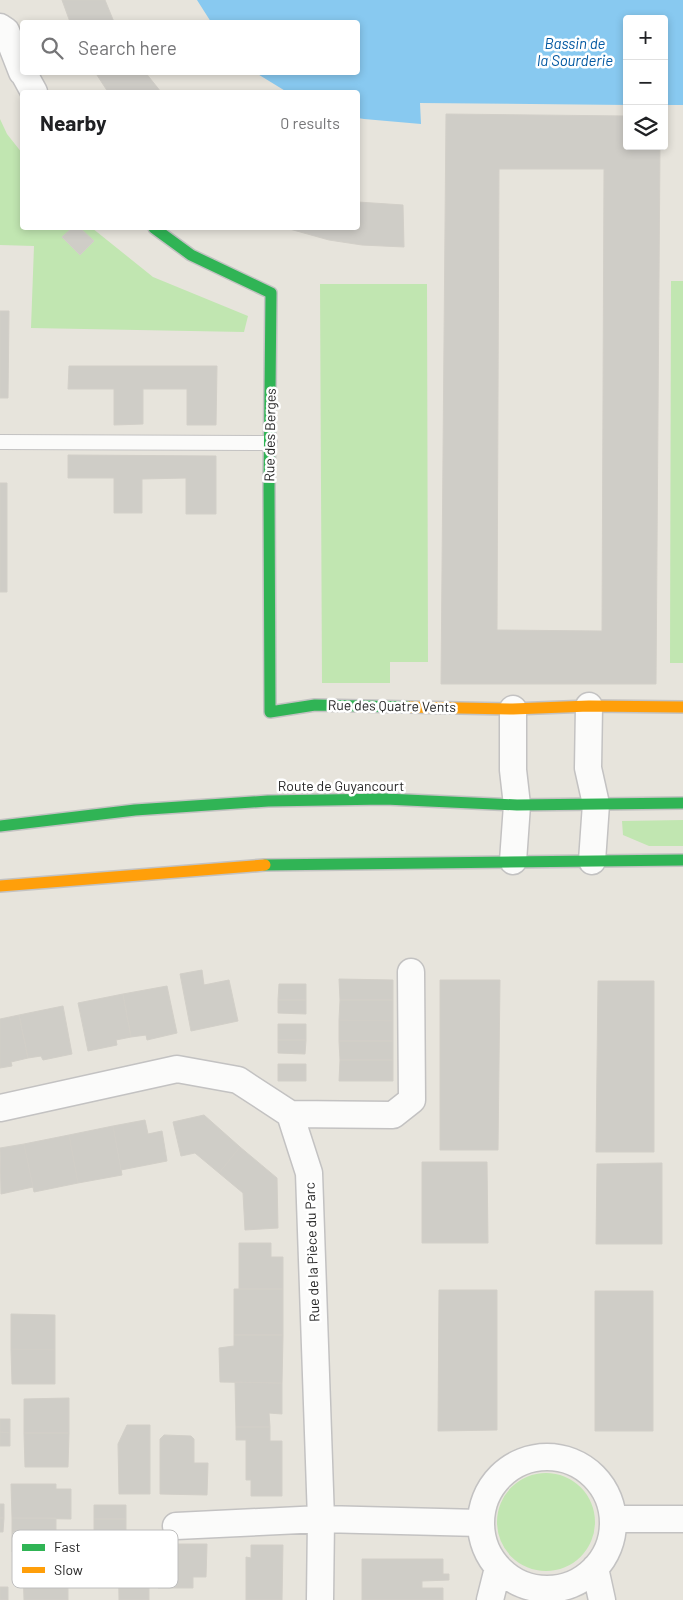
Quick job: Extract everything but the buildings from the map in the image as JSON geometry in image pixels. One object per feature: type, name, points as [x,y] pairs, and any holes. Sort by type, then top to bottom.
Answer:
[{"type":"main road","name":"Rue des Berges","points":[[157,230],[191,254],[271,293],[270,712]]},
{"type":"main road","name":"Rue des Quatre Vents","points":[[270,712],[315,705],[514,709],[589,706],[683,707]]},
{"type":"main road","name":"Route de Guyancourt","points":[[0,826],[135,810],[268,801],[385,799],[517,805],[683,803]]},
{"type":"main road","points":[[0,886],[274,864],[683,860]]},
{"type":"street","points":[[0,27],[6,31],[20,65]]},
{"type":"street","points":[[25,75],[33,90]]},
{"type":"street","points":[[589,706],[588,768],[596,804],[592,861]]},
{"type":"street","points":[[513,861],[517,805],[513,770],[514,709]]},
{"type":"street","points":[[0,1108],[177,1068],[238,1080],[290,1114],[393,1114],[412,1100],[411,972]]},
{"type":"street","name":"Rue de la Pièce du Parc","points":[[290,1114],[310,1173],[321,1519],[320,1600]]},
{"type":"street","points":[[546,1457],[566,1460],[584,1468],[599,1482],[608,1500],[613,1519],[611,1537],[606,1554],[595,1568],[578,1582],[558,1588],[536,1589],[515,1582],[498,1568],[488,1555],[482,1540],[480,1524],[484,1502],[493,1484],[508,1469],[526,1460],[546,1457]]},
{"type":"street","points":[[176,1526],[321,1519],[480,1524]]},
{"type":"street","points":[[613,1519],[683,1519]]},
{"type":"street","points":[[490,1600],[498,1568]]},
{"type":"street","points":[[595,1568],[602,1600]]},
{"type":"lane","points":[[0,442],[270,443]]},
{"type":"green space","points":[[0,119],[7,134],[20,150],[20,230],[94,230],[153,277],[248,316],[244,332],[31,328],[34,246],[0,245]]},
{"type":"green space","points":[[671,281],[683,281],[683,663],[670,663]]},
{"type":"green space","points":[[320,284],[427,284],[428,662],[390,662],[390,683],[322,683]]},
{"type":"green space","points":[[683,820],[683,846],[649,846],[623,835],[622,821]]},
{"type":"green space","points":[[546,1473],[565,1477],[581,1487],[591,1503],[595,1522],[591,1541],[581,1557],[565,1567],[546,1571],[527,1567],[511,1557],[501,1541],[497,1522],[501,1503],[511,1487],[527,1477]]},
{"type":"water","name":"Bassin de la Sourderie","points":[[197,0],[683,0],[683,105],[668,105],[668,15],[623,15],[623,105],[420,103],[421,124],[360,118],[360,90],[284,90],[259,75],[360,75],[360,20],[210,20]]},
{"type":"traffic: fast","points":[[157,230],[191,255],[271,293],[269,488],[270,712],[315,705],[409,707]]},
{"type":"traffic: fast","points":[[0,826],[135,810],[268,801],[385,799],[517,805],[683,803]]},
{"type":"traffic: fast","points":[[265,865],[683,860]]},
{"type":"traffic: slow","points":[[409,707],[513,709],[589,706],[683,707]]},
{"type":"traffic: slow","points":[[0,886],[265,865]]}]
